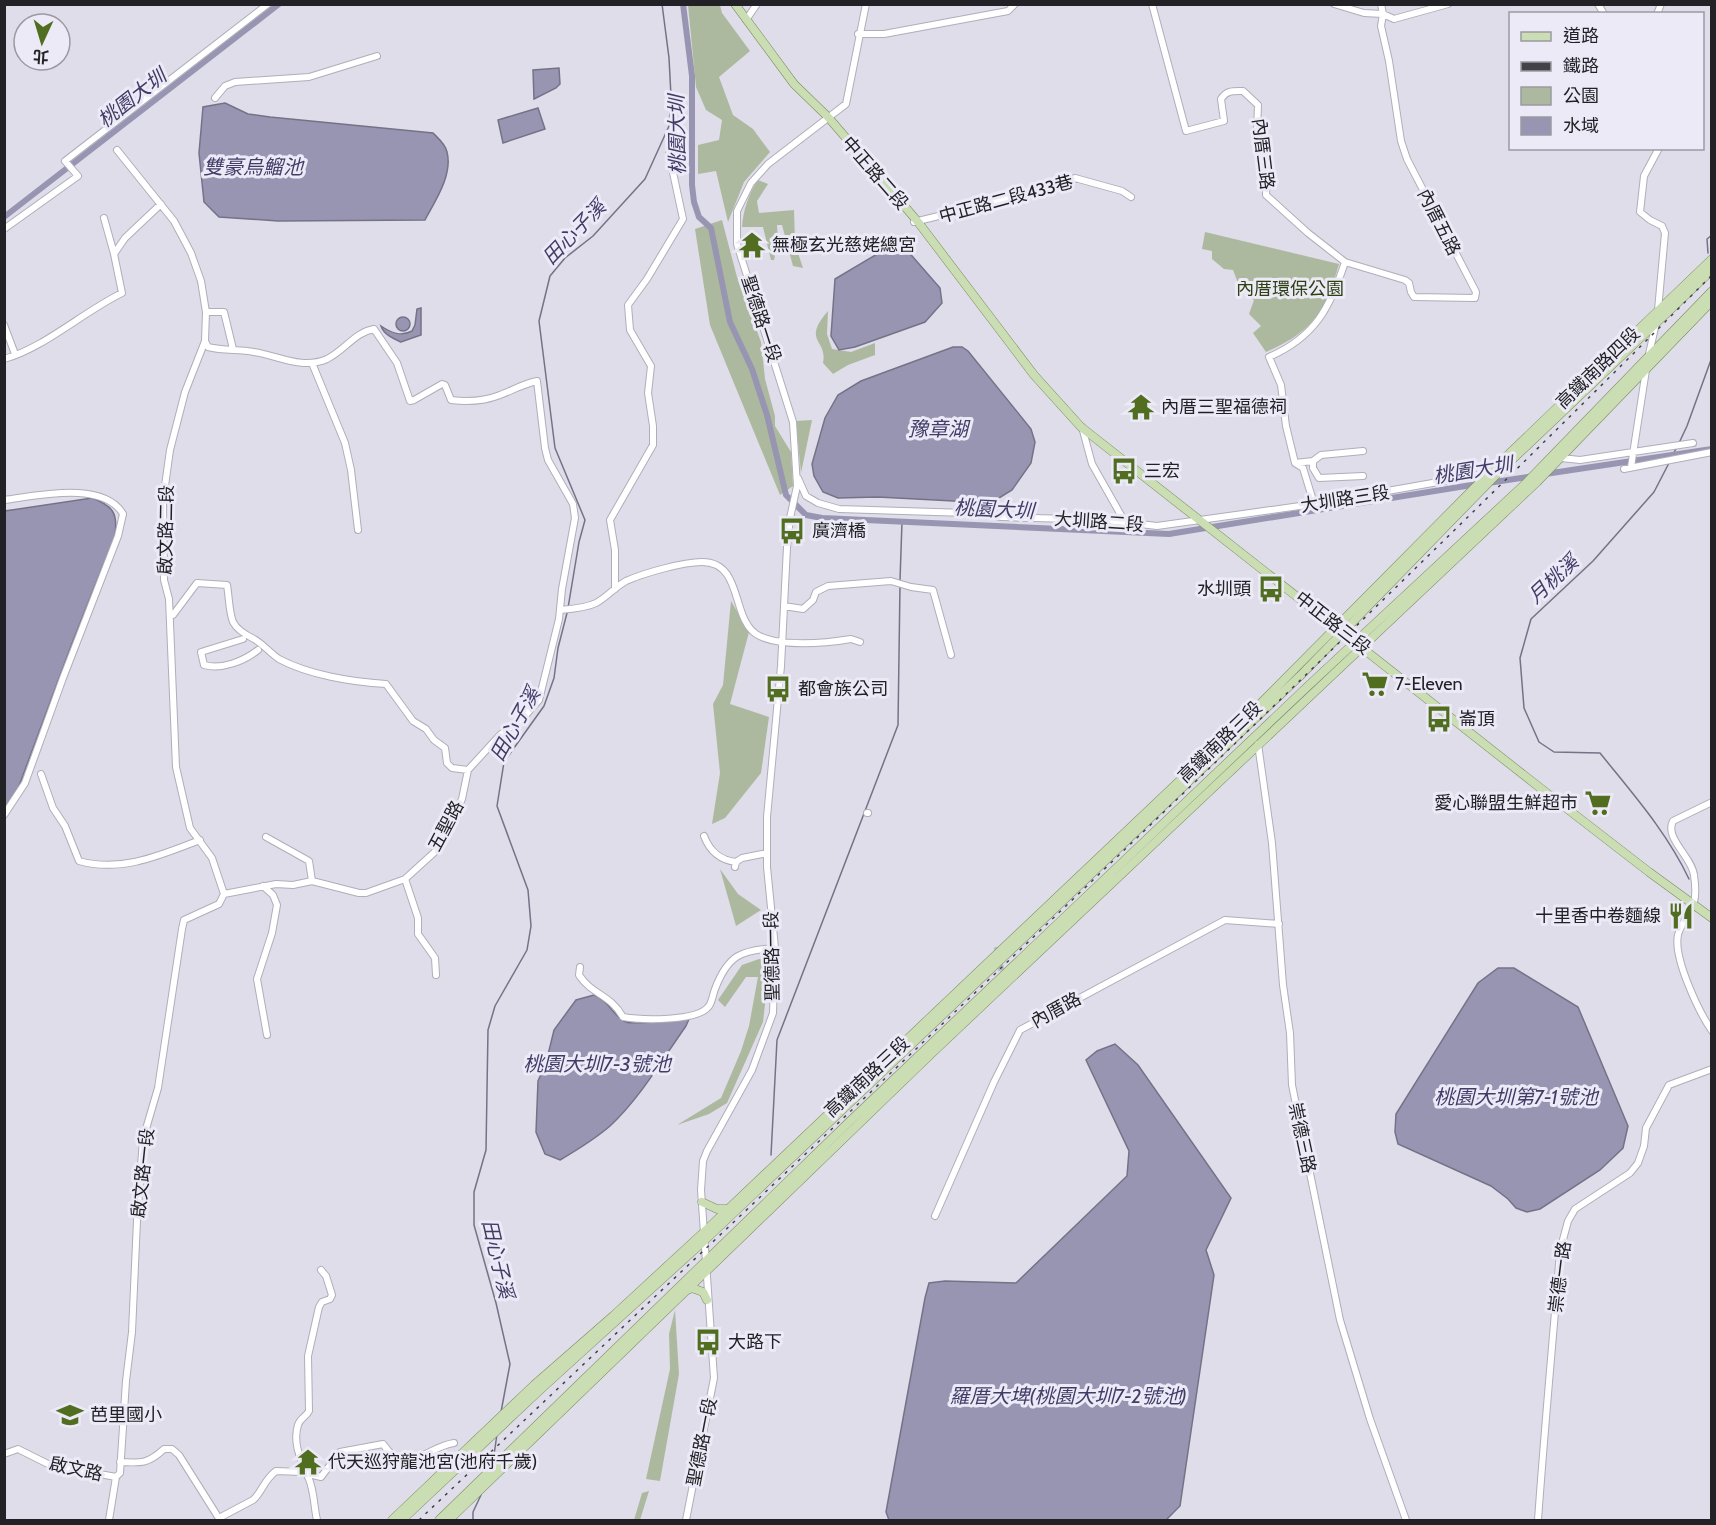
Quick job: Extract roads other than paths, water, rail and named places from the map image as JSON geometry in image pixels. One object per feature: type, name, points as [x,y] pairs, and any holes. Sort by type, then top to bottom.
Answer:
[{"type":"main road","name":"中正路二段","points":[[735,4],[794,84],[828,117],[916,222],[1034,375],[1081,427]]},
{"type":"main road","name":"高鐵南路四段","points":[[1490,475],[1712,259]]},
{"type":"main road","name":"高鐵南路四段","points":[[1490,475],[1599,378],[1712,270]]},
{"type":"main road","name":"高鐵南路四段","points":[[1358,644],[1525,484],[1712,291]]},
{"type":"main road","name":"高鐵南路四段","points":[[1358,644],[1537,482],[1712,301]]},
{"type":"main road","points":[[1599,378],[1616,351]]},
{"type":"main road","points":[[1603,405],[1625,392]]},
{"type":"main road","name":"中正路三段","points":[[1081,427],[1640,865],[1712,918]]},
{"type":"main road","points":[[1340,629],[1482,489],[1490,475]]},
{"type":"main road","points":[[1340,629],[1471,491],[1490,475]]},
{"type":"main road","name":"高鐵南路三段","points":[[392,1521],[449,1471],[704,1232],[1340,629]]},
{"type":"main road","name":"高鐵南路三段","points":[[538,1387],[704,1241],[1292,683],[1340,629]]},
{"type":"main road","name":"高鐵南路三段","points":[[444,1519],[576,1397],[878,1105],[1258,744],[1358,644]]},
{"type":"main road","name":"高鐵南路三段","points":[[538,1431],[705,1261],[850,1121],[1358,644]]},
{"type":"main road","points":[[1155,842],[1166,822]]},
{"type":"main road","points":[[850,1121],[878,1105]]},
{"type":"main road","points":[[702,1202],[717,1209],[726,1209]]},
{"type":"main road","points":[[718,1227],[718,1234],[722,1237],[728,1238],[733,1235]]},
{"type":"main road","points":[[682,1261],[692,1265],[696,1271]]},
{"type":"main road","points":[[684,1292],[692,1288],[703,1292],[707,1300]]},
{"type":"main road","name":"高鐵南路三段","points":[[402,1521],[449,1471]]},
{"type":"street","points":[[4,229],[78,176],[65,161],[268,4]]},
{"type":"street","points":[[746,20],[757,4]]},
{"type":"street","name":"聖德路一段","points":[[686,1521],[714,1378],[707,1300],[701,1181],[704,1161],[707,1151],[752,1070],[773,1013],[775,948],[767,854],[768,795],[775,736],[790,518],[797,486],[793,422],[737,244],[737,211],[751,183],[768,165],[846,104],[858,34],[866,4]]},
{"type":"street","points":[[858,34],[884,34],[1008,11],[1015,4]]},
{"type":"street","name":"內厝三路","points":[[1152,4],[1186,131],[1224,122],[1221,99],[1225,93],[1243,91],[1249,95],[1258,105],[1257,130],[1267,163],[1266,195],[1308,233],[1345,262]]},
{"type":"street","points":[[1334,4],[1364,13],[1383,14],[1394,19],[1448,4]]},
{"type":"street","name":"內厝五路","points":[[1345,262],[1405,280],[1409,283],[1411,292],[1418,298],[1475,298],[1476,292],[1407,159],[1401,141],[1389,61],[1381,26],[1383,14],[1381,4]]},
{"type":"street","points":[[215,98],[225,86],[235,82],[309,77],[377,56]]},
{"type":"street","points":[[615,589],[615,550],[610,520],[653,445],[653,426],[648,393],[651,366],[630,330],[628,304],[647,279],[683,219],[669,154],[679,132]]},
{"type":"street","name":"啟文路二段","points":[[117,150],[174,221],[191,253],[201,281],[206,312],[205,341],[185,392],[170,450],[163,500],[164,580],[169,599],[176,766],[190,828],[212,858],[224,894]]},
{"type":"street","points":[[1658,150],[1644,176],[1640,213],[1662,226],[1665,233],[1657,322],[1648,358],[1629,468],[1712,452]]},
{"type":"street","name":"中正路二段433巷","points":[[916,222],[1033,193],[1075,178],[1122,191],[1131,197]]},
{"type":"street","points":[[114,254],[125,238],[161,204]]},
{"type":"street","points":[[4,359],[25,352],[91,309],[122,293],[104,218]]},
{"type":"street","points":[[1314,504],[1303,468],[1294,463],[1286,426],[1281,385],[1269,357],[1296,343],[1316,324],[1335,295],[1345,262]]},
{"type":"street","points":[[206,312],[224,312],[233,349]]},
{"type":"street","points":[[4,325],[15,354]]},
{"type":"street","points":[[170,615],[174,615],[197,583],[227,585],[233,622],[246,636],[280,659],[314,672],[357,682],[386,684],[413,721],[426,729],[434,740],[445,748],[447,763],[452,768],[468,770],[500,735],[523,718],[539,700],[561,610],[562,589],[575,518],[573,504],[548,460],[537,381],[522,384],[498,396],[463,402],[451,400],[445,385],[442,384],[410,401],[397,363],[374,329],[366,330],[330,357],[312,363],[290,361],[266,354],[233,349],[222,351],[208,347],[205,341]]},
{"type":"street","points":[[312,363],[345,443],[351,470],[358,530]]},
{"type":"street","points":[[1081,427],[1092,464],[1126,524]]},
{"type":"street","points":[[1561,458],[1580,460],[1632,454],[1693,443]]},
{"type":"street","points":[[1294,463],[1313,460],[1321,455],[1363,451]]},
{"type":"street","points":[[1313,460],[1313,468],[1319,478],[1363,476]]},
{"type":"street","name":"大圳路二段","points":[[797,475],[806,496],[828,507],[839,509],[1106,520],[1157,526],[1204,523]]},
{"type":"street","name":"大圳路三段","points":[[1204,523],[1490,475]]},
{"type":"street","points":[[4,500],[91,493],[105,498],[119,508],[123,514],[118,537],[25,783],[4,815]]},
{"type":"street","points":[[561,610],[576,609],[595,603],[625,582],[661,570],[703,561],[720,566],[728,576],[748,625],[756,634],[782,643],[851,639],[860,642]]},
{"type":"street","points":[[784,606],[803,609],[813,600],[816,592],[828,586],[891,581],[910,587],[933,590],[951,655]]},
{"type":"street","points":[[243,639],[201,652],[204,665],[219,667],[250,656],[258,650]]},
{"type":"street","name":"崇德三路","points":[[1258,744],[1272,843],[1283,985],[1290,1033],[1292,1085],[1332,1286],[1355,1374],[1406,1521]]},
{"type":"street","name":"五聖路","points":[[224,894],[276,884],[293,885],[312,881],[359,893],[377,890],[405,879],[438,849],[462,799],[468,770]]},
{"type":"street","points":[[41,774],[53,808],[64,826],[79,861],[99,865],[144,861],[200,840]]},
{"type":"street","points":[[1712,802],[1673,821],[1671,825],[1676,840],[1694,872],[1694,904],[1678,935],[1678,947],[1696,1004],[1712,1031]]},
{"type":"street","points":[[704,836],[711,850],[720,858],[735,865],[742,858],[767,854]]},
{"type":"street","points":[[266,837],[309,861],[312,881]]},
{"type":"street","points":[[405,879],[418,918],[418,934],[435,958],[436,975]]},
{"type":"street","points":[[263,886],[273,895],[277,905],[272,933],[257,979],[267,1035]]},
{"type":"street","name":"啟文路一段","points":[[109,1521],[116,1477],[120,1473],[126,1381],[132,1332],[143,1139],[158,1088],[184,920],[219,904],[224,894]]},
{"type":"street","name":"內厝路","points":[[935,1216],[994,1082],[1020,1030],[1225,920],[1279,924]]},
{"type":"street","points":[[580,967],[579,975],[586,986],[603,994],[618,1008],[623,1017],[680,1018],[700,1013],[709,1006],[723,970],[729,961],[752,950],[775,948]]},
{"type":"street","name":"崇德一路","points":[[1538,1521],[1544,1425],[1559,1264],[1568,1221],[1575,1209],[1630,1173],[1638,1163],[1644,1146],[1646,1128],[1669,1085],[1712,1069]]},
{"type":"street","points":[[317,1521],[309,1479],[297,1446],[297,1428],[300,1420],[308,1414],[309,1410],[308,1356],[319,1307],[332,1295],[326,1276],[321,1270]]},
{"type":"street","points":[[120,1462],[144,1463],[153,1459],[164,1449],[172,1449],[179,1455],[220,1519],[253,1500],[265,1480],[276,1471],[296,1471],[321,1477],[340,1452],[383,1444],[390,1455],[404,1460],[419,1458],[454,1443]]},
{"type":"street","name":"啟文路","points":[[4,1454],[18,1449],[50,1465],[116,1477]]},
{"type":"water","points":[[559,68],[560,84],[534,99],[533,70]]},
{"type":"water","name":"雙豪烏鰡池","points":[[225,103],[248,114],[433,133],[446,149],[448,170],[425,220],[278,221],[219,217],[204,202],[199,153],[203,107]]},
{"type":"water","points":[[538,108],[545,129],[503,143],[498,120]]},
{"type":"water","points":[[899,241],[940,288],[942,303],[925,322],[855,347],[839,350],[831,336],[835,279]]},
{"type":"water","points":[[421,308],[421,335],[401,342],[389,336],[382,329],[381,326],[400,334],[412,331],[417,309]]},
{"type":"water","points":[[400,317],[406,317],[410,324],[406,331],[400,331],[396,327],[396,321]]},
{"type":"water","name":"豫章湖","points":[[953,347],[962,347],[968,351],[1031,429],[1035,442],[1031,463],[1012,490],[991,503],[878,497],[838,498],[823,492],[814,476],[812,464],[825,418],[838,395],[861,381]]},
{"type":"water","points":[[92,498],[105,504],[112,511],[116,521],[115,535],[19,786],[5,808],[5,511]]},
{"type":"water","name":"桃園大圳第7-1號池","points":[[1498,968],[1514,968],[1578,1007],[1628,1126],[1623,1148],[1600,1170],[1540,1209],[1527,1212],[1516,1208],[1491,1186],[1398,1144],[1395,1132],[1396,1114],[1478,983]]},
{"type":"water","name":"桃園大圳7-3號池","points":[[594,995],[604,1001],[618,1017],[626,1022],[646,1023],[689,1019],[650,1078],[621,1115],[598,1135],[560,1160],[545,1154],[536,1132],[538,1081],[546,1063],[554,1030],[576,1000]]},
{"type":"water","name":"羅厝大埤(桃園大圳7-2號池)","points":[[1115,1044],[1138,1065],[1231,1198],[1206,1250],[1214,1275],[1180,1506],[1166,1520],[889,1520],[886,1512],[929,1283],[945,1281],[1016,1283],[1127,1176],[1129,1151],[1086,1060],[1097,1051]]},
{"type":"waterway","name":"桃園大圳","points":[[4,217],[279,4]]},
{"type":"waterway","name":"田心子溪","points":[[568,608],[585,520],[555,448],[539,321],[550,276],[565,258],[593,236],[645,179],[669,126],[671,96],[669,58],[662,4]]},
{"type":"waterway","name":"桃園大圳","points":[[683,4],[692,76],[694,202],[699,217],[711,228],[730,322],[752,369],[767,415],[786,495],[806,515],[822,518],[1169,534],[1478,484]]},
{"type":"waterway","name":"月桃溪","points":[[1708,253],[1707,239],[1712,235]]},
{"type":"waterway","name":"月桃溪","points":[[1679,443],[1712,357]]},
{"type":"waterway","name":"月桃溪","points":[[1672,456],[1677,447]]},
{"type":"waterway","name":"桃園大圳","points":[[1545,474],[1712,449]]},
{"type":"waterway","name":"月桃溪","points":[[1669,463],[1654,492],[1593,561],[1531,619],[1520,658],[1524,708],[1539,742],[1554,752],[1600,753],[1660,829],[1689,879]]},
{"type":"waterway","name":"桃園大圳","points":[[1488,483],[1535,476]]},
{"type":"waterway","points":[[900,580],[902,522]]},
{"type":"waterway","points":[[771,1155],[777,1040],[898,725],[900,585]]},
{"type":"waterway","name":"田心子溪","points":[[501,1412],[510,1364],[474,1225],[474,1192],[486,1150],[488,1030],[495,1006],[527,950],[531,926],[528,890],[497,806],[504,762],[544,706],[554,678],[558,648],[567,613]]},
{"type":"waterway","name":"田心子溪","points":[[493,1462],[497,1434]]},
{"type":"waterway","name":"田心子溪","points":[[473,1520],[473,1512],[481,1495]]},
{"type":"tunnel","points":[[997,947],[1005,991]]},
{"type":"railway","points":[[419,1520],[1231,747],[1393,591],[1712,275]]},
{"type":"place","name":"無極玄光慈姥總宮","points":[[752,245]]},
{"type":"place","name":"內厝三聖福德祠","points":[[1141,407]]},
{"type":"place","name":"三宏","points":[[1124,471]]},
{"type":"place","name":"廣濟橋","points":[[792,531]]},
{"type":"place","name":"水圳頭","points":[[1271,589]]},
{"type":"place","name":"7-Eleven","points":[[1375,684]]},
{"type":"place","name":"都會族公司","points":[[778,689]]},
{"type":"place","name":"崙頂","points":[[1439,719]]},
{"type":"place","name":"愛心聯盟生鮮超市","points":[[1598,803]]},
{"type":"place","name":"十里香中卷麵線","points":[[1681,916]]},
{"type":"place","name":"大路下","points":[[708,1342]]},
{"type":"place","name":"芭里國小","points":[[70,1415]]},
{"type":"place","name":"代天巡狩龍池宮(池府千歲)","points":[[308,1462]]},
{"type":"park label","name":"內厝環保公園","points":[[1290,289]]}]
